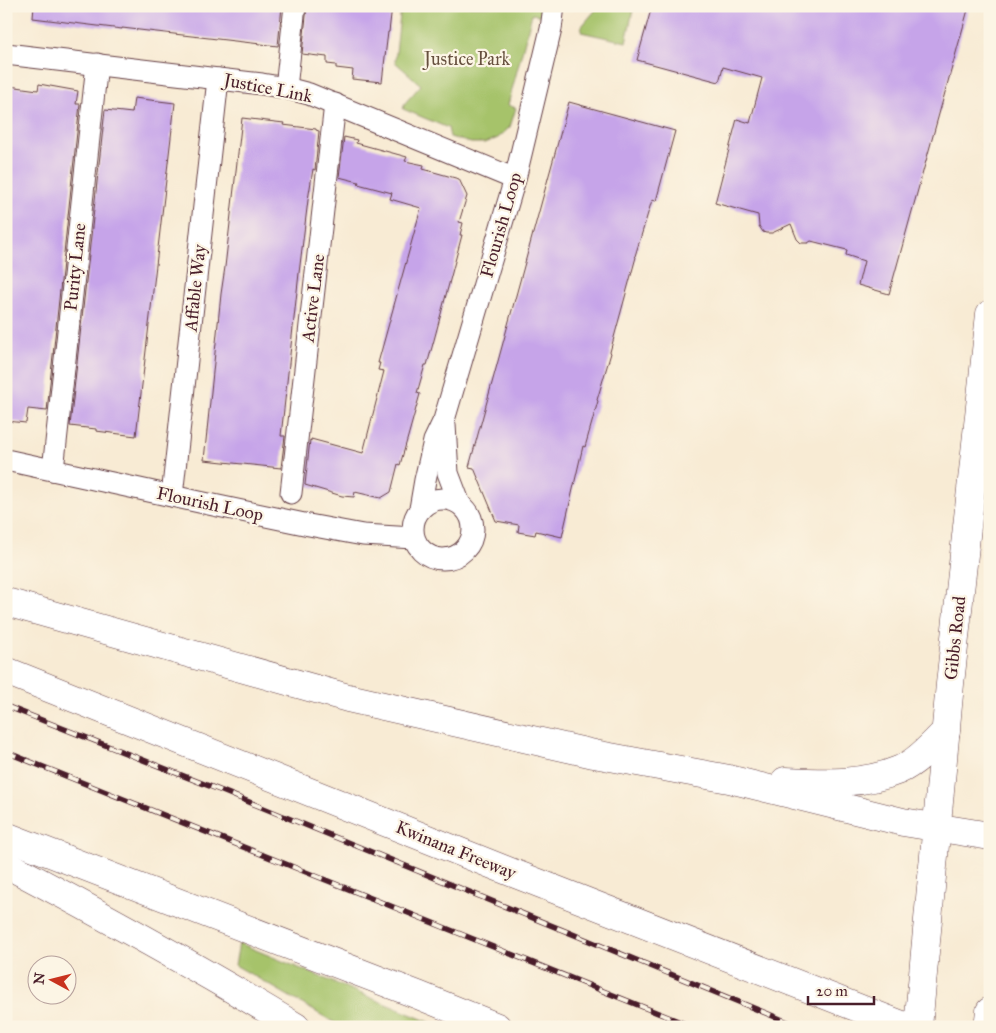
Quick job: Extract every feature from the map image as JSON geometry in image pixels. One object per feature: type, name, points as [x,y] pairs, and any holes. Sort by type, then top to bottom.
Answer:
[{"type":"main road","name":"Gibbs Road","points":[[918,1027],[946,731],[990,314]]},
{"type":"main road","points":[[6,602],[348,698],[594,754],[729,779],[903,822],[937,829],[990,836]]},
{"type":"main road","name":"Kwinana Freeway","points":[[6,671],[907,1027]]},
{"type":"main road","points":[[729,779],[830,783],[871,778],[900,770],[921,756],[946,731]]},
{"type":"main road","points":[[6,836],[498,1027]]},
{"type":"main road","points":[[6,864],[118,924],[296,1027]]},
{"type":"main road","points":[[988,1027],[990,1011]]},
{"type":"street","points":[[286,88],[295,6]]},
{"type":"street","name":"Flourish Loop","points":[[420,509],[434,441],[444,420],[515,179],[551,29],[554,6]]},
{"type":"street","name":"Flourish Loop","points":[[551,29],[565,6]]},
{"type":"street","name":"Justice Link","points":[[6,54],[286,88],[335,104],[515,179]]},
{"type":"street","name":"Purity Lane","points":[[53,470],[97,64]]},
{"type":"street","name":"Affable Way","points":[[172,496],[218,79]]},
{"type":"street","name":"Active Lane","points":[[291,493],[335,104]]},
{"type":"street","name":"Flourish Loop","points":[[444,420],[448,473],[459,502]]},
{"type":"street","name":"Flourish Loop","points":[[6,460],[363,535],[414,538]]},
{"type":"street","points":[[443,498],[459,502],[466,508],[474,525],[474,534],[466,550],[459,555],[442,559],[434,558],[422,550],[414,538],[413,523],[420,509],[434,499],[443,498]]},
{"type":"green space","name":"Justice Park","points":[[401,6],[545,6],[542,16],[532,14],[508,105],[516,108],[510,127],[498,138],[485,143],[471,143],[450,137],[448,128],[403,109],[405,103],[421,85],[395,62]]},
{"type":"green space","points":[[599,6],[634,6],[626,42],[581,32],[582,26]]},
{"type":"green space","points":[[239,943],[441,1027],[342,1027],[235,965]]},
{"type":"building","points":[[34,6],[282,6],[278,46],[33,18]]},
{"type":"building","points":[[307,6],[392,6],[382,82],[352,79],[353,70],[336,68],[336,65],[327,64],[327,57],[302,54]]},
{"type":"building","points":[[652,6],[969,6],[889,294],[858,285],[864,261],[846,255],[847,250],[811,241],[801,243],[797,239],[791,224],[772,233],[763,232],[759,226],[758,215],[715,203],[737,119],[750,123],[762,78],[723,67],[719,82],[637,60]]},
{"type":"building","points":[[39,84],[78,91],[76,104],[80,104],[47,411],[28,409],[26,423],[6,421],[6,107],[9,86],[38,90]]},
{"type":"building","points":[[134,98],[175,103],[136,436],[70,426],[105,110],[132,113]]},
{"type":"building","points":[[569,102],[675,131],[656,201],[652,200],[635,256],[598,401],[585,447],[583,446],[562,537],[536,531],[535,535],[518,532],[519,525],[496,521],[474,468],[469,467]]},
{"type":"building","points":[[242,118],[284,123],[283,125],[319,131],[299,273],[281,436],[285,436],[281,468],[204,460]]},
{"type":"building","points":[[344,137],[357,140],[356,143],[407,157],[405,161],[424,165],[423,169],[459,179],[467,196],[459,222],[463,223],[460,235],[462,235],[427,365],[425,365],[417,393],[420,394],[400,465],[398,464],[391,492],[381,498],[355,492],[354,497],[342,496],[305,485],[311,439],[363,453],[384,371],[378,370],[380,363],[378,363],[421,208],[390,199],[392,193],[339,177]]},
{"type":"railway","points":[[6,706],[222,791],[800,1027]]},
{"type":"railway","points":[[6,752],[693,1027]]}]
